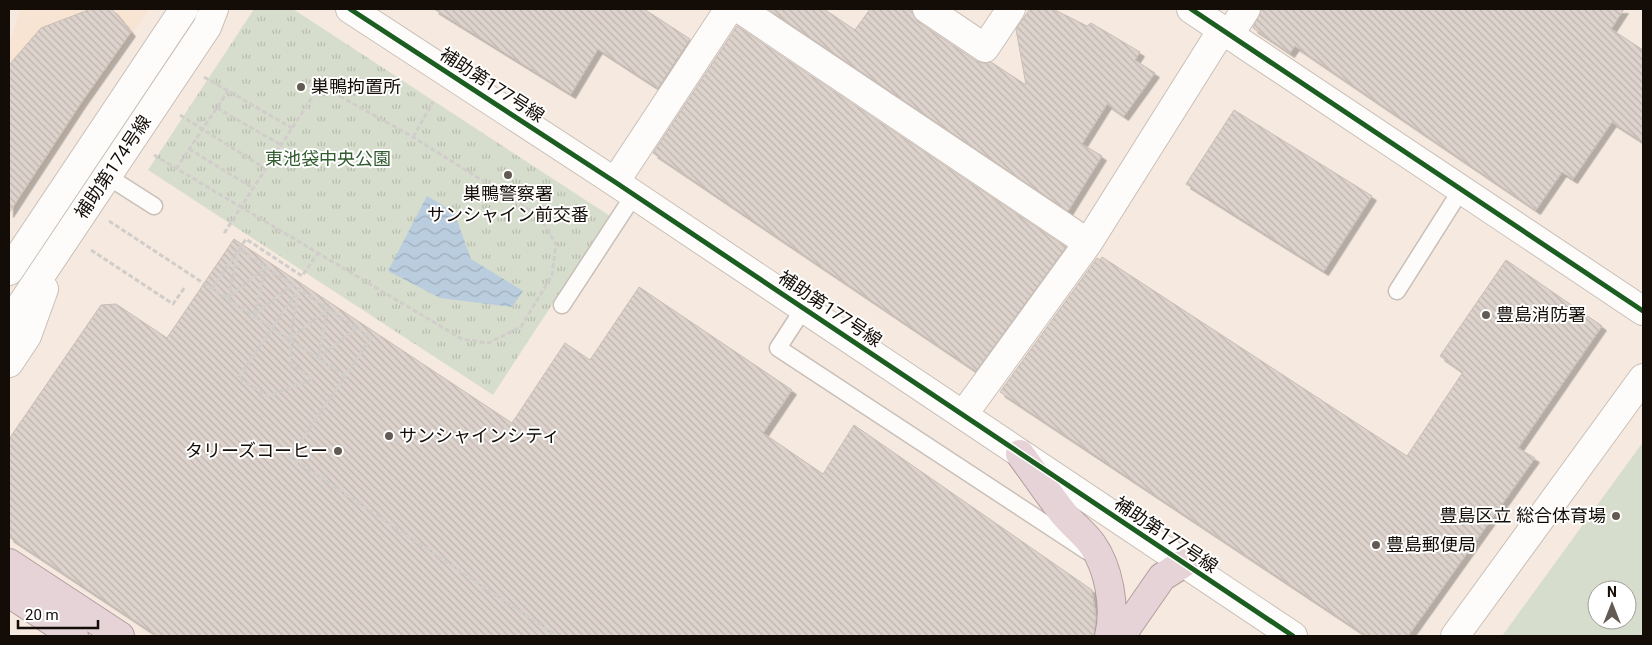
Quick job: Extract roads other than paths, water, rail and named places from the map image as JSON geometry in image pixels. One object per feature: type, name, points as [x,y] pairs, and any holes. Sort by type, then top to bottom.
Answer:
[{"type":"highway","points":[[1020,454],[1063,513],[1091,543],[1102,561],[1108,583],[1111,609],[1109,636]]},
{"type":"highway","points":[[1121,636],[1162,577],[1184,563]]},
{"type":"highway","points":[[1144,636],[1178,585],[1184,563]]},
{"type":"highway","points":[[12,564],[120,636]]},
{"type":"highway","points":[[9,593],[74,636]]},
{"type":"highway","points":[[9,612],[44,636]]},
{"type":"street","name":"補助第174号線","points":[[9,271],[184,9]]},
{"type":"street","name":"補助第174号線","points":[[9,323],[207,27],[214,9]]},
{"type":"street","name":"補助第177号線","points":[[350,9],[625,188],[1292,636]]},
{"type":"street","points":[[625,188],[729,9]]},
{"type":"street","points":[[740,9],[1088,243]]},
{"type":"street","points":[[927,9],[985,48],[1011,9]]},
{"type":"street","points":[[1191,9],[1643,311]]},
{"type":"street","points":[[963,414],[1088,243],[1226,32],[1246,9]]},
{"type":"street","points":[[9,363],[27,336],[59,248]]},
{"type":"street","points":[[1455,636],[1643,378]]},
{"type":"lane","points":[[107,176],[154,206]]},
{"type":"lane","points":[[562,305],[625,188]]},
{"type":"lane","points":[[1397,292],[1462,190]]},
{"type":"lane","points":[[804,308],[778,348],[1102,561]]},
{"type":"lane","points":[[12,564],[66,598]]},
{"type":"water","points":[[427,196],[454,212],[471,259],[523,291],[512,307],[440,298],[388,271]]},
{"type":"place","name":"巣鴨拘置所","points":[[301,87]]},
{"type":"place","name":"巣鴨警察署 サンシャイン前交番","points":[[508,175]]},
{"type":"place","name":"豊島消防署","points":[[1486,315]]},
{"type":"place","name":"サンシャインシティ","points":[[389,436]]},
{"type":"place","name":"タリーズコーヒー","points":[[338,451]]},
{"type":"place","name":"豊島区立 総合体育場","points":[[1616,516]]},
{"type":"place","name":"豊島郵便局","points":[[1376,545]]},
{"type":"park label","name":"東池袋中央公園","points":[[328,159]]}]
